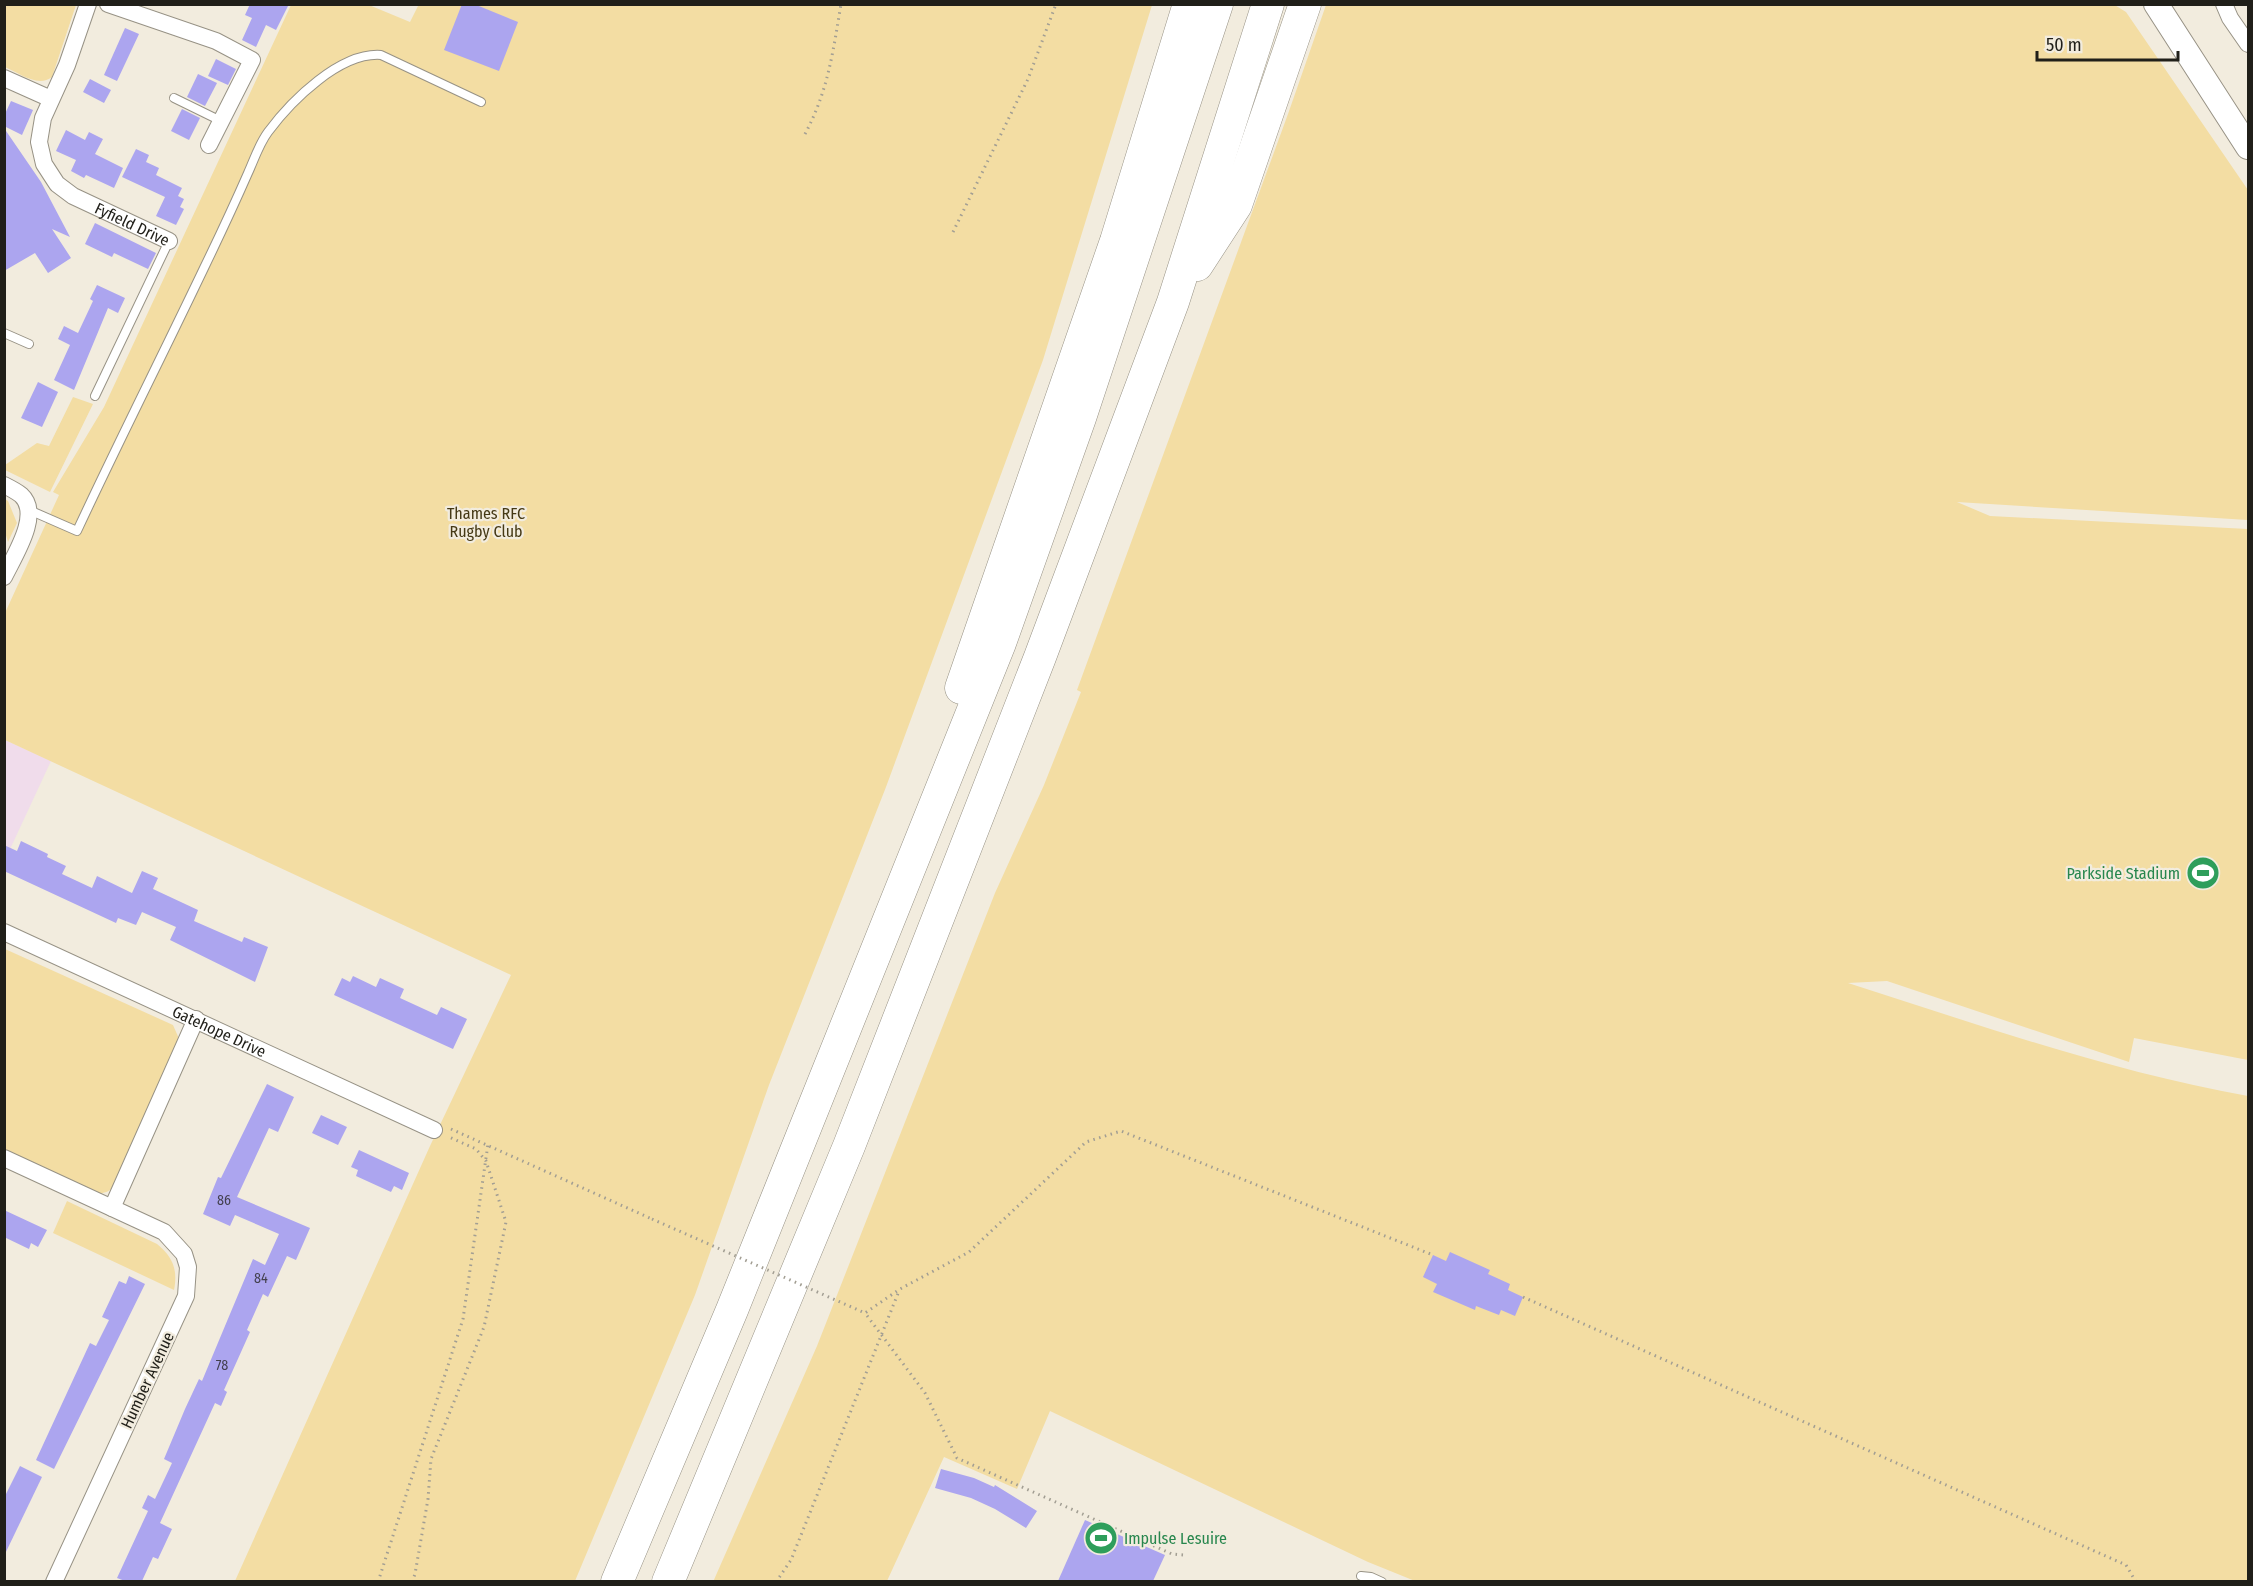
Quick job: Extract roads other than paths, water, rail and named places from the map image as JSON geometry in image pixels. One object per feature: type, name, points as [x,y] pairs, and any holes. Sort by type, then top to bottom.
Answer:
[{"type":"highway","points":[[868,971],[979,635],[1116,241],[1189,4]]},
{"type":"highway","points":[[617,1581],[732,1310],[1000,643],[1080,418],[1217,4]]},
{"type":"highway","points":[[668,1581],[775,1328],[913,987],[1041,657],[1173,302],[1270,4]]},
{"type":"highway","points":[[1173,302],[1236,205],[1305,4]]},
{"type":"main road","points":[[2156,4],[2248,147]]},
{"type":"street","name":"Fyfield Drive","points":[[88,4],[67,65],[42,118],[39,142],[44,164],[57,184],[73,196],[169,241]]},
{"type":"street","points":[[108,4],[216,41],[252,60],[209,145]]},
{"type":"street","points":[[2224,4],[2230,18],[2248,44]]},
{"type":"street","points":[[4,78],[51,99]]},
{"type":"street","points":[[4,486],[21,495],[29,510],[27,525],[4,577]]},
{"type":"street","name":"Gatehope Drive","points":[[4,932],[440,1129]]},
{"type":"street","points":[[112,1208],[196,1019]]},
{"type":"street","name":"Humber Avenue","points":[[4,1158],[164,1232],[184,1254],[188,1267],[186,1296],[54,1581]]},
{"type":"lane","points":[[29,510],[77,531],[205,268],[267,134],[302,94],[339,66],[354,58],[371,54],[381,55],[481,102]]},
{"type":"lane","points":[[174,98],[221,121]]},
{"type":"lane","name":"Fyfield Drive","points":[[95,396],[169,241]]},
{"type":"lane","points":[[4,333],[29,344]]},
{"type":"lane","points":[[1361,1576],[1382,1581]]},
{"type":"place","name":"Parkside Stadium","points":[[2203,873]]},
{"type":"place","name":"Impulse Lesuire","points":[[1101,1538]]},
{"type":"park label","name":"Thames RFC Rugby Club","points":[[486,522]]}]
